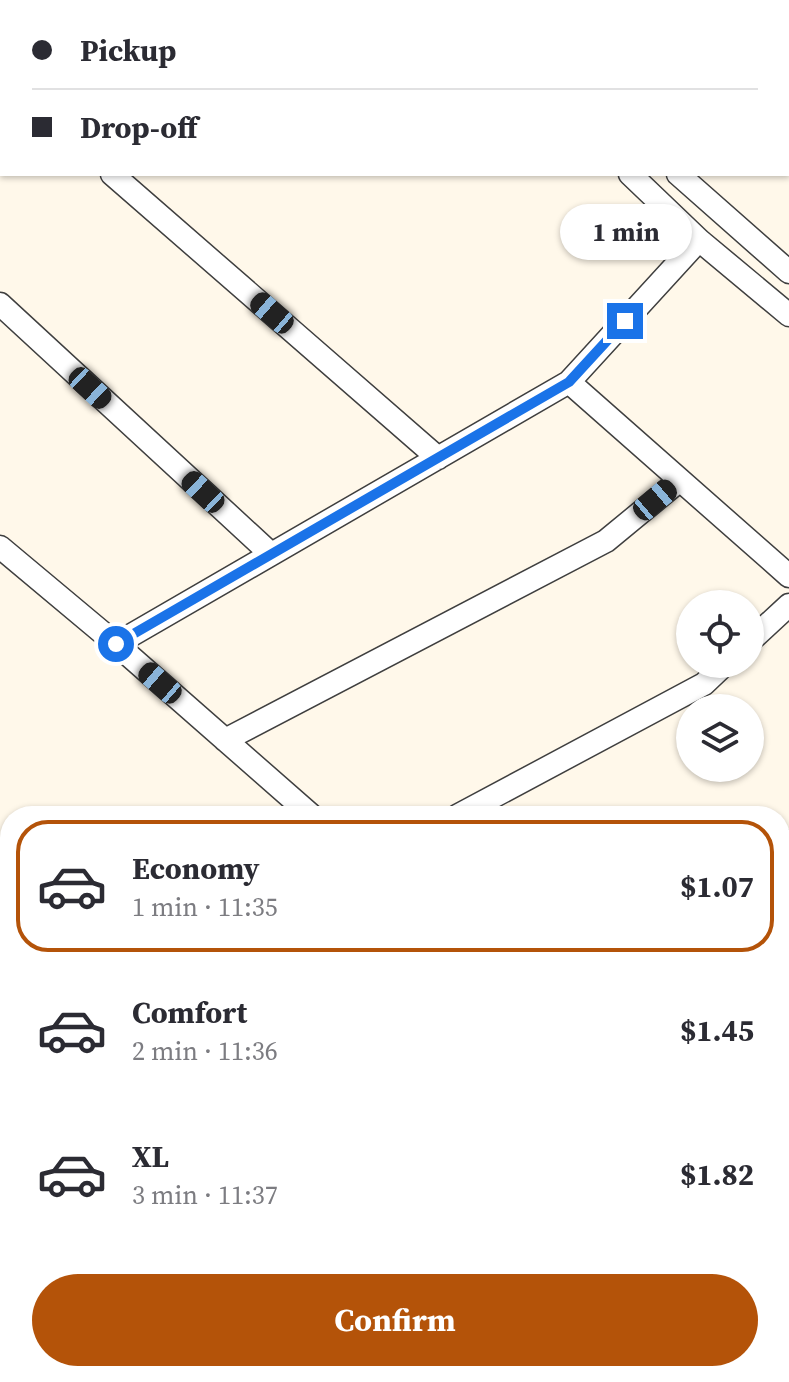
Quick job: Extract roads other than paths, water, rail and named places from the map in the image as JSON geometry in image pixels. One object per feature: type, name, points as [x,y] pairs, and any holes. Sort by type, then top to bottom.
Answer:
[{"type":"street","points":[[632,176],[699,240],[789,315]]},
{"type":"street","points":[[680,176],[789,272]]},
{"type":"street","points":[[134,182],[438,458]]},
{"type":"street","points":[[116,644],[569,382],[699,240]]},
{"type":"street","points":[[0,304],[271,554]]},
{"type":"street","points":[[569,382],[789,576]]},
{"type":"street","points":[[225,740],[606,541],[680,480]]},
{"type":"street","points":[[0,547],[301,806]]},
{"type":"street","points":[[764,628],[789,605]]},
{"type":"street","points":[[476,806],[710,678]]}]
